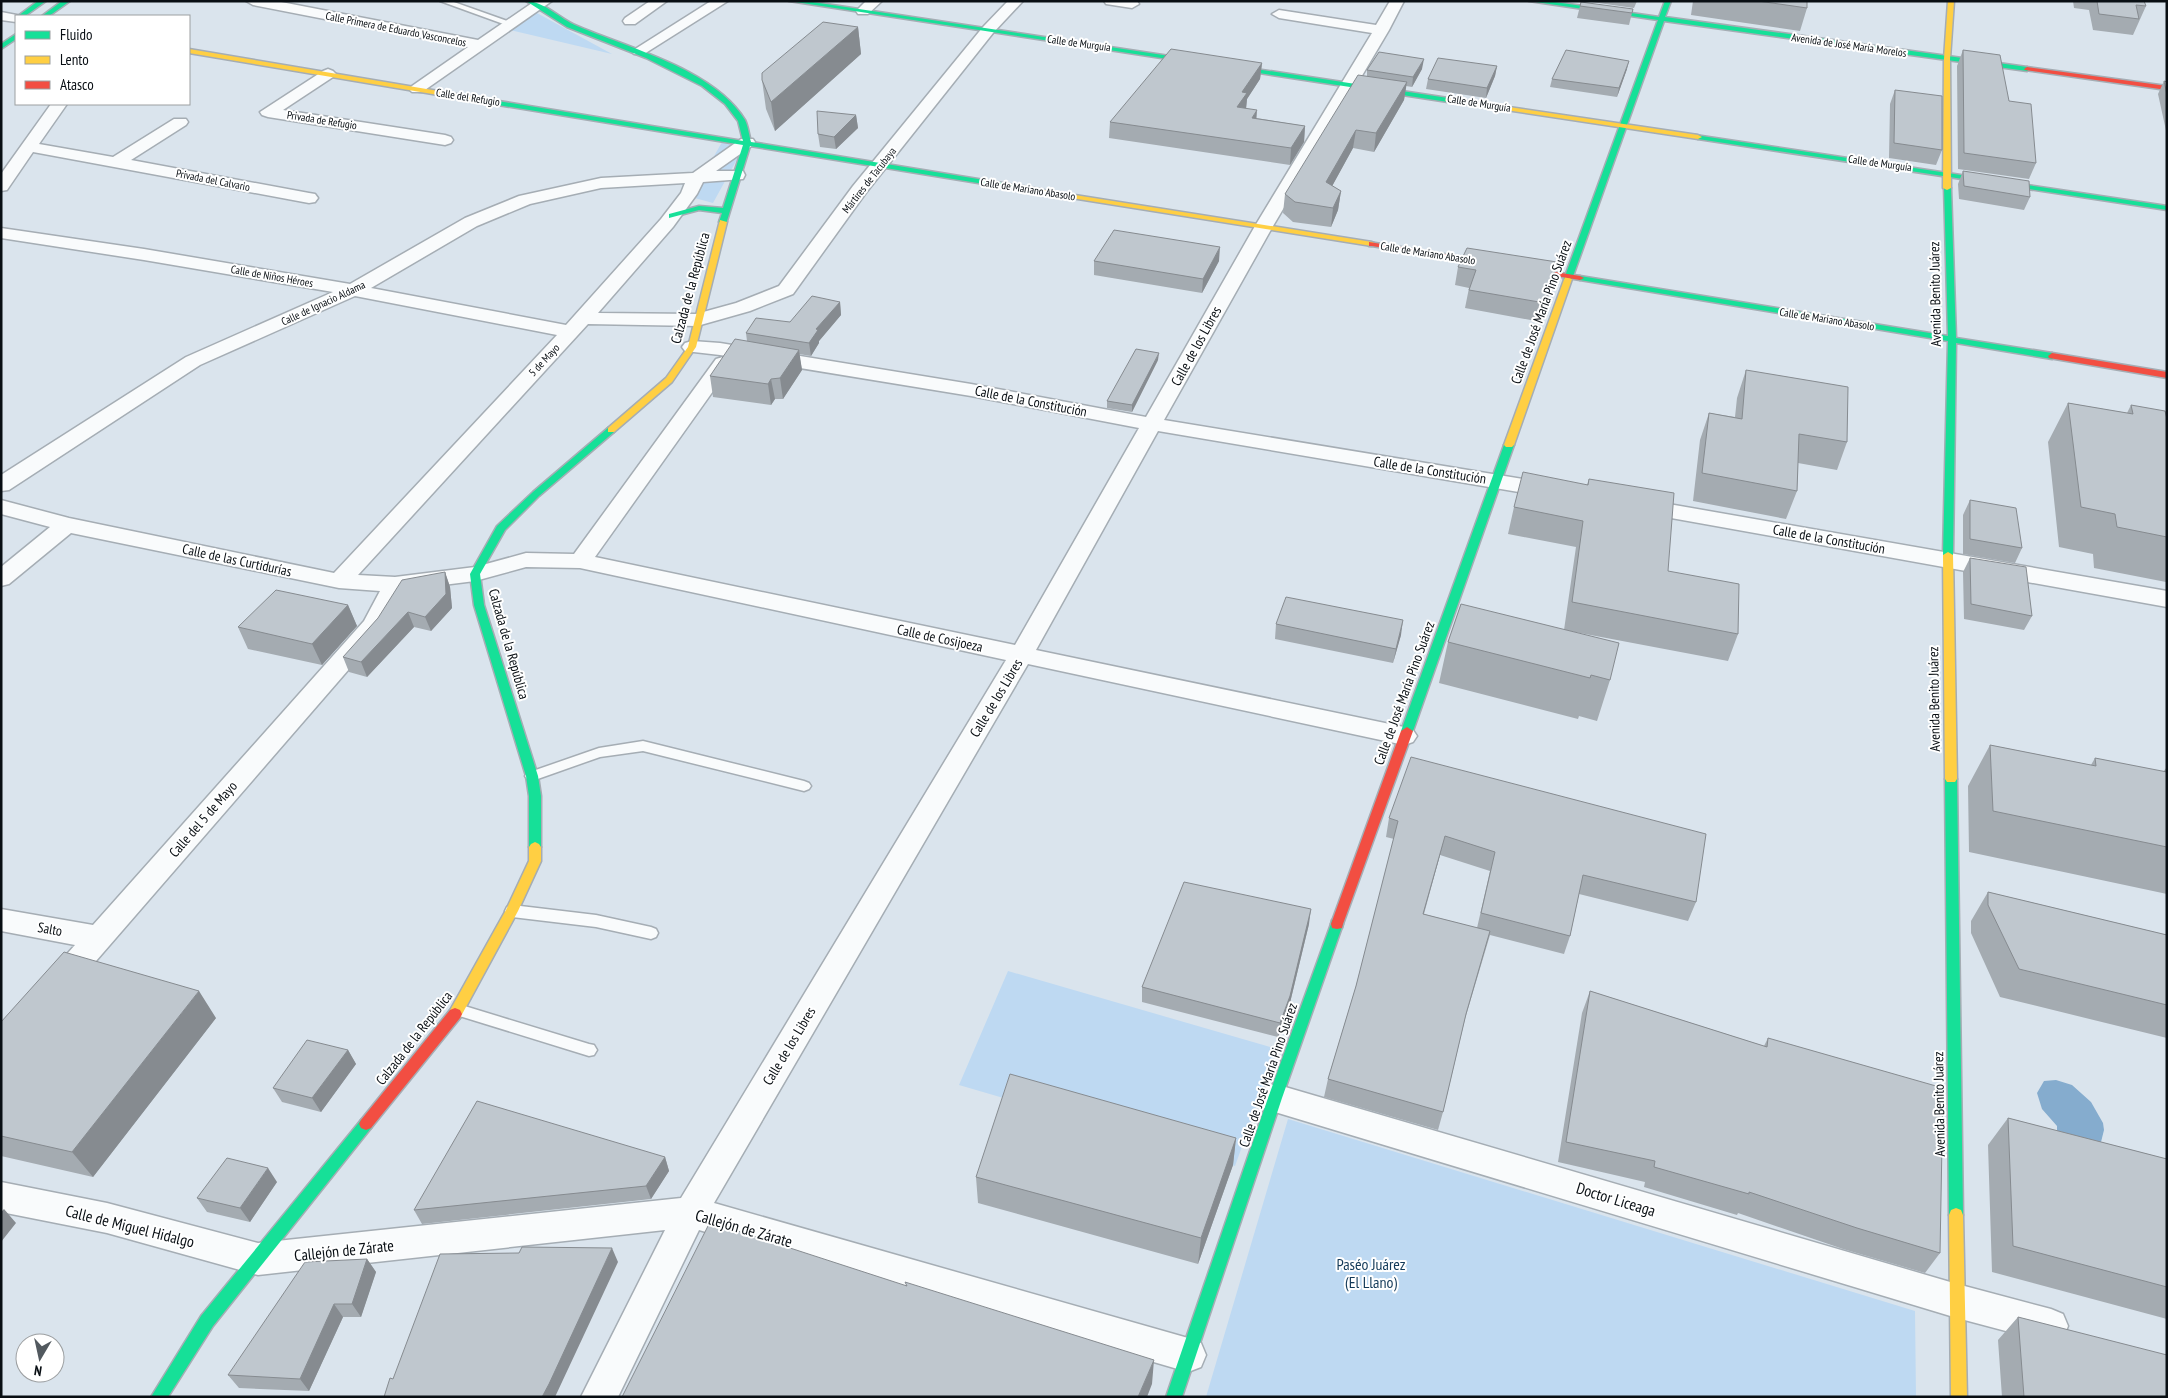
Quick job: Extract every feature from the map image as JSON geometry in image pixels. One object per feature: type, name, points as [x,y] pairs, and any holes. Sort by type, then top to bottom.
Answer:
[{"type":"main road","points":[[22,15],[43,1]]},
{"type":"main road","points":[[46,15],[67,1]]},
{"type":"main road","name":"Calle de Murguía","points":[[792,1],[1947,173],[2167,208]]},
{"type":"main road","name":"Avenida de José María Morelos","points":[[1532,1],[2167,88]]},
{"type":"main road","name":"Calle de José María Pino Suárez","points":[[1174,1397],[1275,1098],[1401,760],[1404,736],[1668,1]]},
{"type":"main road","name":"Avenida Benito Juárez","points":[[1951,1],[1947,59],[1947,173],[1952,340],[1948,560],[1956,1301],[1960,1397]]},
{"type":"main road","points":[[537,3],[573,27],[639,51],[693,78],[716,92],[732,107],[742,121],[747,142]]},
{"type":"main road","points":[[1,47],[15,37]]},
{"type":"main road","name":"Calle del Refugio","points":[[190,51],[747,142]]},
{"type":"main road","name":"Calle de Mariano Abasolo","points":[[747,142],[879,166],[1264,226],[2167,374]]},
{"type":"main road","name":"Calzada de la República","points":[[159,1397],[206,1321],[458,1010],[512,911],[535,861],[536,796],[532,776],[479,605],[475,574],[501,528],[536,494],[669,380],[692,347],[697,320],[726,211],[747,142]]},
{"type":"main road","points":[[672,216],[700,208],[714,207],[726,211]]},
{"type":"street","name":"Calle Primera de Eduardo Vasconcelos","points":[[253,1],[480,45]]},
{"type":"street","points":[[630,21],[660,1]]},
{"type":"street","points":[[639,51],[721,1]]},
{"type":"street","points":[[863,11],[875,1]]},
{"type":"street","name":"Mártires de Tacubaya","points":[[697,320],[743,307],[786,290],[859,190],[988,30],[1016,1]]},
{"type":"street","points":[[1110,1],[1132,4]]},
{"type":"street","name":"Calle de los Libres","points":[[599,1397],[691,1212],[1021,655],[1264,226],[1382,30],[1397,1]]},
{"type":"street","points":[[416,89],[512,24],[537,3]]},
{"type":"street","points":[[1279,14],[1382,30]]},
{"type":"street","points":[[2,22],[15,19]]},
{"type":"street","name":"Privada de Refugio","points":[[328,74],[268,112],[445,140]]},
{"type":"street","points":[[1,186],[30,147],[57,105]]},
{"type":"street","points":[[117,162],[180,122]]},
{"type":"street","name":"5 de Mayo","points":[[339,581],[576,325],[672,216],[689,194],[696,178],[747,142]]},
{"type":"street","name":"Privada del Calvario","points":[[30,147],[309,198]]},
{"type":"street","name":"Calle de Ignacio Aldama","points":[[1,484],[193,361],[354,290],[471,222],[525,200],[601,183],[737,175]]},
{"type":"street","name":"Calle de Niños Héroes","points":[[1,233],[157,255],[354,290],[576,325],[697,320]]},
{"type":"street","name":"Calle de la Constitución","points":[[692,347],[720,349],[971,390],[1152,424],[1574,494]]},
{"type":"street","points":[[580,561],[723,363]]},
{"type":"street","name":"Calle de la Constitución","points":[[1624,503],[2167,599]]},
{"type":"street","name":"Calle de las Curtidurías","points":[[1,507],[67,525],[339,581],[395,584],[475,574]]},
{"type":"street","points":[[1,580],[67,525]]},
{"type":"street","name":"Calle de Cosijoeza","points":[[475,574],[526,560],[580,561],[1404,736]]},
{"type":"street","name":"Calle del 5 de Mayo","points":[[47,996],[374,625],[395,584]]},
{"type":"street","name":"Salto","points":[[1,920],[99,938]]},
{"type":"street","name":"Doctor Liceaga","points":[[1275,1098],[1956,1301],[2081,1334]]},
{"type":"street","name":"Calle de Miguel Hidalgo","points":[[1,1197],[107,1218],[258,1259]]},
{"type":"street","name":"Callejón de Zárate","points":[[258,1259],[691,1212],[1188,1354]]},
{"type":"lane","points":[[444,1],[512,24]]},
{"type":"lane","points":[[532,776],[599,753],[643,746],[804,786]]},
{"type":"lane","points":[[512,911],[596,921],[650,933]]},
{"type":"lane","points":[[458,1010],[589,1050]]},
{"type":"green space","points":[[535,12],[612,54],[510,30]]},
{"type":"green space","points":[[722,142],[746,143],[713,203],[691,197]]},
{"type":"green space","points":[[1008,971],[1277,1049],[1235,1166],[959,1085]]},
{"type":"green space","name":"Paséo Juárez (El Llano)","points":[[1288,1119],[1915,1311],[1916,1397],[1206,1397]]},
{"type":"shaded area","points":[[2056,1080],[2072,1085],[2091,1102],[2103,1123],[2104,1130],[2101,1142],[2057,1136],[2057,1126],[2042,1109],[2037,1093],[2044,1081]]},
{"type":"building","points":[[1758,1],[1807,1],[1807,8]]},
{"type":"building","points":[[2097,1],[2144,1],[2146,6],[2136,5],[2139,19],[2099,14]]},
{"type":"building","points":[[1581,2],[1633,9],[1632,13],[1580,6]]},
{"type":"building","points":[[823,22],[858,27],[771,102],[762,80],[762,73]]},
{"type":"building","points":[[1171,49],[1262,63],[1242,92],[1247,93],[1237,107],[1257,110],[1252,118],[1305,126],[1291,148],[1110,122]]},
{"type":"building","points":[[1566,50],[1629,61],[1619,88],[1552,79]]},
{"type":"building","points":[[1963,50],[2000,55],[2009,101],[2031,104],[2036,163],[1964,153]]},
{"type":"building","points":[[1379,52],[1424,59],[1413,77],[1367,70]]},
{"type":"building","points":[[1438,58],[1497,66],[1487,88],[1428,79]]},
{"type":"building","points":[[1358,75],[1407,82],[1376,133],[1356,130],[1326,182],[1341,191],[1333,208],[1295,202],[1285,194]]},
{"type":"building","points":[[2164,81],[2167,82],[2167,95]]},
{"type":"building","points":[[1895,90],[1942,96],[1942,150],[1894,143]]},
{"type":"building","points":[[817,111],[856,115],[834,137],[818,134]]},
{"type":"building","points":[[1963,171],[2029,181],[2030,197],[1964,186]]},
{"type":"building","points":[[1114,230],[1220,247],[1203,279],[1094,261]]},
{"type":"building","points":[[1467,248],[1557,262],[1545,303],[1469,290],[1476,270],[1458,267]]},
{"type":"building","points":[[812,296],[840,302],[816,329],[818,330],[809,343],[746,333],[756,318],[790,322]]},
{"type":"building","points":[[735,339],[799,350],[780,378],[771,379],[768,384],[710,376]]},
{"type":"building","points":[[1136,349],[1159,353],[1132,405],[1107,401]]},
{"type":"building","points":[[1746,370],[1848,387],[1847,442],[1799,434],[1797,491],[1702,473],[1709,413],[1742,419]]},
{"type":"building","points":[[2068,403],[2133,414],[2131,405],[2165,411],[2167,419],[2167,537],[2117,527],[2115,514],[2081,507]]},
{"type":"building","points":[[1523,472],[1588,485],[1589,479],[1674,493],[1668,571],[1739,584],[1738,634],[1572,602],[1583,521],[1514,507]]},
{"type":"building","points":[[1970,500],[2016,508],[2022,548],[1970,539]]},
{"type":"building","points":[[1970,558],[2026,567],[2032,616],[1971,604]]},
{"type":"building","points":[[445,572],[446,594],[425,617],[408,612],[361,662],[343,657],[378,618],[402,580]]},
{"type":"building","points":[[276,590],[348,605],[312,644],[238,627]]},
{"type":"building","points":[[1286,597],[1403,620],[1396,649],[1276,624]]},
{"type":"building","points":[[1461,604],[1619,643],[1610,680],[1591,675],[1590,678],[1448,642]]},
{"type":"building","points":[[1990,745],[2096,766],[2095,758],[2167,772],[2167,847],[1993,811]]},
{"type":"building","points":[[1411,757],[1706,834],[1696,902],[1583,875],[1570,936],[1481,913],[1495,852],[1445,836],[1423,914],[1490,931],[1466,1014],[1443,1112],[1328,1079],[1356,986],[1398,821],[1389,818]]},
{"type":"building","points":[[1184,882],[1311,909],[1290,996],[1280,1023],[1142,987]]},
{"type":"building","points":[[1988,892],[2167,935],[2167,1005],[2019,969],[1988,905]]},
{"type":"building","points":[[64,952],[199,991],[72,1152],[1,1136],[1,1022]]},
{"type":"building","points":[[1590,991],[1767,1047],[1768,1038],[1943,1088],[1940,1253],[1749,1192],[1749,1194],[1654,1167],[1655,1161],[1566,1142]]},
{"type":"building","points":[[307,1040],[348,1050],[312,1098],[273,1088]]},
{"type":"building","points":[[1010,1074],[1236,1138],[1201,1238],[976,1177]]},
{"type":"building","points":[[477,1101],[665,1157],[646,1186],[414,1210]]},
{"type":"building","points":[[2008,1118],[2167,1159],[2167,1287],[2013,1246]]},
{"type":"building","points":[[227,1158],[268,1168],[240,1208],[197,1198]]},
{"type":"building","points":[[710,1222],[907,1286],[905,1282],[1154,1360],[1138,1397],[622,1397]]},
{"type":"building","points":[[522,1247],[612,1248],[542,1397],[384,1397],[390,1378],[393,1379],[440,1254],[519,1253]]},
{"type":"building","points":[[367,1259],[352,1304],[334,1304],[300,1379],[228,1375],[305,1262]]},
{"type":"building","points":[[2018,1317],[2167,1355],[2167,1397],[2024,1397]]},
{"type":"traffic: fast","points":[[22,15],[43,1]]},
{"type":"traffic: fast","points":[[46,15],[67,1]]},
{"type":"traffic: fast","points":[[529,1],[575,28],[649,56],[678,70],[705,85],[727,102],[742,121],[747,142],[723,222]]},
{"type":"traffic: fast","points":[[792,1],[1448,100]]},
{"type":"traffic: fast","points":[[1532,1],[2027,69]]},
{"type":"traffic: fast","points":[[1568,279],[1668,1]]},
{"type":"traffic: fast","points":[[1,47],[15,37]]},
{"type":"traffic: fast","points":[[474,99],[1040,191]]},
{"type":"traffic: fast","points":[[1698,137],[2167,208]]},
{"type":"traffic: fast","points":[[1947,188],[1952,340],[1948,555]]},
{"type":"traffic: fast","points":[[672,216],[699,208],[726,211]]},
{"type":"traffic: fast","points":[[1580,278],[2052,356]]},
{"type":"traffic: fast","points":[[535,847],[535,796],[532,776],[479,605],[475,574],[501,528],[536,494],[611,430]]},
{"type":"traffic: fast","points":[[1407,731],[1509,445]]},
{"type":"traffic: fast","points":[[1951,779],[1956,1215]]},
{"type":"traffic: fast","points":[[1174,1397],[1275,1098],[1337,924]]},
{"type":"traffic: fast","points":[[159,1397],[207,1321],[366,1124]]},
{"type":"traffic: slow","points":[[1947,188],[1947,59],[1951,1]]},
{"type":"traffic: slow","points":[[190,51],[474,99]]},
{"type":"traffic: slow","points":[[1448,100],[1698,137]]},
{"type":"traffic: slow","points":[[1040,191],[1372,244]]},
{"type":"traffic: slow","points":[[611,430],[669,380],[692,347],[723,222]]},
{"type":"traffic: slow","points":[[1509,445],[1568,279]]},
{"type":"traffic: slow","points":[[1948,555],[1951,779]]},
{"type":"traffic: slow","points":[[455,1014],[512,911],[535,861],[535,847]]},
{"type":"traffic: slow","points":[[1956,1215],[1959,1397]]},
{"type":"traffic: jam","points":[[2027,69],[2167,88]]},
{"type":"traffic: jam","points":[[1372,244],[1580,278]]},
{"type":"traffic: jam","points":[[2052,356],[2167,375]]},
{"type":"traffic: jam","points":[[1337,924],[1407,731]]},
{"type":"traffic: jam","points":[[366,1124],[455,1014]]}]
